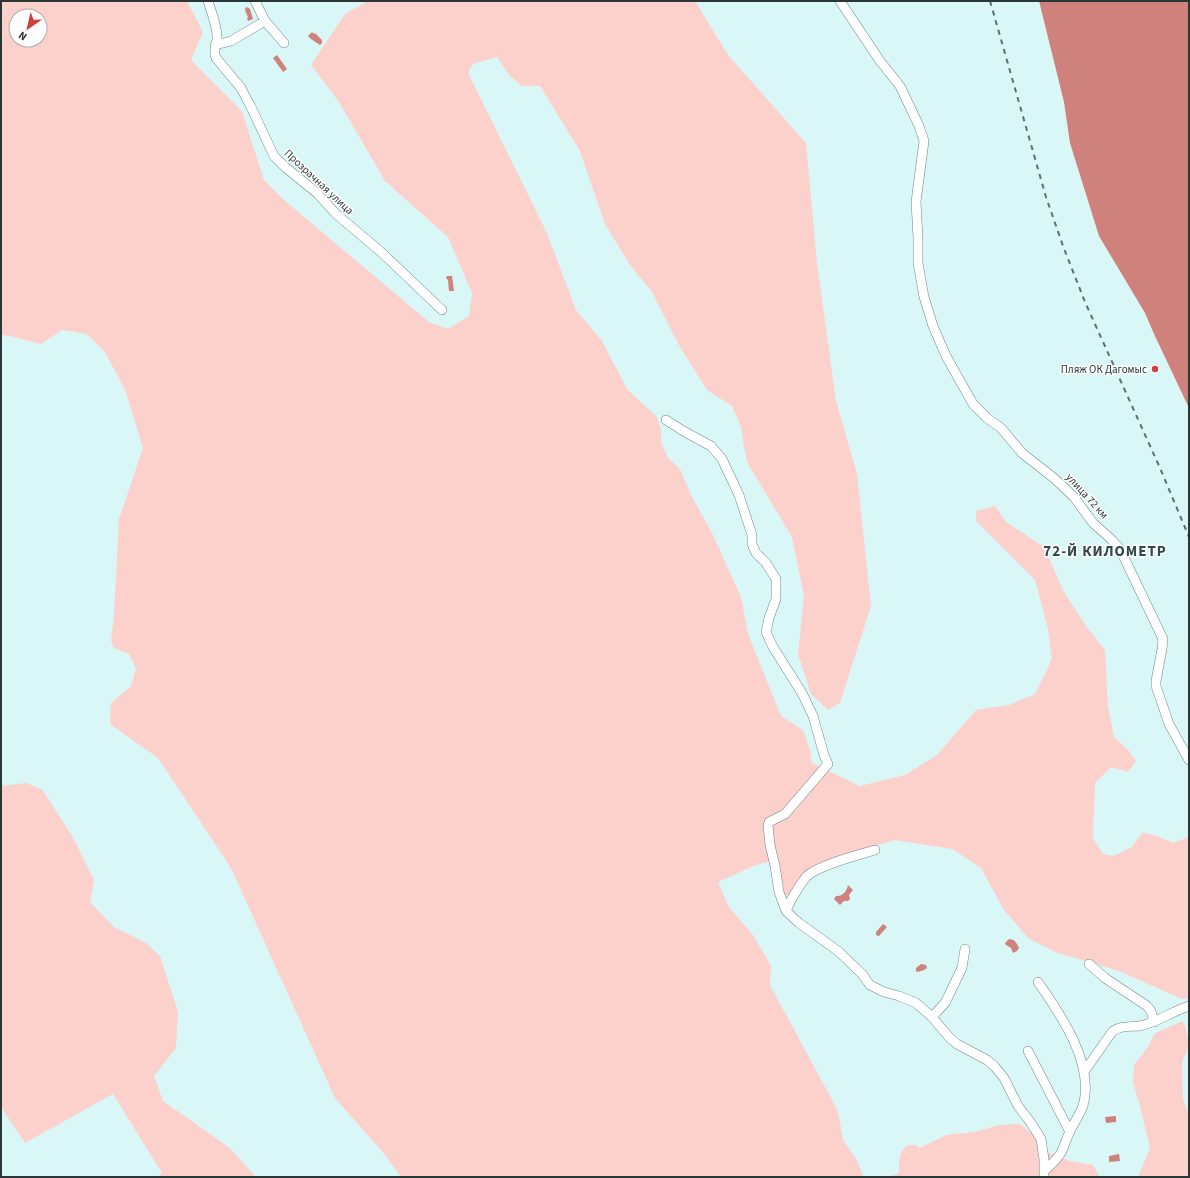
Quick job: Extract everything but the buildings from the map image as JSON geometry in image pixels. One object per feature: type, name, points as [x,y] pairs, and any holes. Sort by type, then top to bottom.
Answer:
[{"type":"street","name":"Прозрачная улица","points":[[208,1],[217,39],[214,53],[216,58],[241,88],[274,156],[442,310]]},
{"type":"street","points":[[255,1],[265,21],[284,43]]},
{"type":"street","name":"улица 72 км","points":[[840,1],[880,61],[900,86],[919,126],[924,141],[916,202],[918,263],[924,296],[933,326],[949,362],[973,404],[987,418],[1001,428],[1022,453],[1055,479],[1074,497],[1093,523],[1120,549],[1163,638],[1156,686],[1168,724],[1189,760]]},
{"type":"street","points":[[215,45],[230,41],[265,21]]},
{"type":"street","points":[[666,420],[684,432],[711,446],[722,459],[734,483],[752,535],[752,544],[756,553],[766,563],[776,579],[776,599],[766,632],[772,647],[802,694],[813,716],[828,764],[785,814],[769,822],[770,845],[779,892],[786,911],[799,923],[838,951],[862,974],[870,985],[916,1004],[932,1017],[957,1044],[987,1060],[996,1067],[1004,1078],[1018,1106],[1031,1123],[1041,1140],[1044,1159],[1044,1174]]},
{"type":"street","points":[[786,911],[795,894],[808,876],[822,868],[875,850]]},
{"type":"street","points":[[932,1017],[945,1003],[962,968],[965,949]]},
{"type":"street","points":[[1089,964],[1105,978],[1147,1006],[1151,1011],[1154,1022]]},
{"type":"street","points":[[1038,982],[1061,1015],[1077,1048],[1086,1082],[1083,1106],[1062,1152],[1044,1174]]},
{"type":"street","points":[[1084,1072],[1112,1032],[1116,1029],[1140,1026],[1154,1022],[1189,1006]]},
{"type":"street","points":[[1028,1051],[1070,1132]]},
{"type":"shaded area","points":[[1,1],[187,1],[203,32],[191,60],[242,111],[264,180],[284,200],[429,322],[448,329],[469,316],[472,293],[448,237],[385,181],[339,102],[311,65],[345,14],[368,1],[695,1],[728,55],[806,143],[817,263],[836,401],[857,474],[871,606],[840,703],[828,710],[811,694],[798,654],[804,596],[792,537],[748,464],[741,427],[732,406],[707,390],[680,347],[652,292],[630,265],[605,224],[580,151],[540,86],[522,86],[509,75],[497,57],[473,64],[468,73],[547,233],[576,310],[602,341],[627,389],[657,417],[661,429],[661,442],[668,458],[680,469],[692,497],[713,535],[741,597],[748,634],[781,716],[803,730],[810,750],[812,763],[860,786],[905,775],[937,755],[976,710],[1009,705],[1035,694],[1052,659],[1048,629],[1035,580],[976,521],[976,511],[995,506],[1006,522],[1044,547],[1064,592],[1086,626],[1105,650],[1108,707],[1114,737],[1129,751],[1136,761],[1128,772],[1111,767],[1095,783],[1093,838],[1103,854],[1113,856],[1132,847],[1142,833],[1155,835],[1173,843],[1189,837],[1189,998],[1182,999],[1119,971],[1055,952],[1028,938],[1004,910],[981,868],[952,849],[895,840],[835,858],[807,873],[791,896],[785,895],[778,859],[756,865],[718,882],[729,907],[753,935],[771,966],[770,985],[838,1111],[843,1140],[856,1159],[864,1177],[401,1177],[381,1150],[335,1098],[231,868],[158,758],[110,724],[111,703],[131,686],[136,669],[129,654],[114,648],[111,641],[114,614],[119,519],[143,448],[125,390],[105,352],[87,334],[62,330],[41,344],[1,334]]},
{"type":"shaded area","points":[[1039,1],[1189,1],[1189,408],[1145,313],[1099,236],[1070,143],[1064,102]]},
{"type":"shaded area","points":[[247,7],[250,9],[253,19],[248,21],[245,9]]},
{"type":"shaded area","points":[[312,32],[322,40],[320,45],[308,36]]},
{"type":"shaded area","points":[[277,55],[287,69],[283,72],[273,58]]},
{"type":"shaded area","points":[[447,276],[452,276],[454,291],[449,291],[448,280],[446,278]]},
{"type":"shaded area","points":[[26,783],[42,789],[74,839],[94,880],[90,902],[114,927],[146,943],[160,956],[178,1012],[176,1048],[154,1076],[163,1101],[230,1148],[256,1177],[158,1177],[162,1173],[113,1094],[25,1143],[1,1107],[1,786]]},
{"type":"shaded area","points":[[848,885],[853,890],[849,895],[850,899],[848,901],[844,901],[840,905],[834,899],[836,896],[840,896],[844,893]]},
{"type":"shaded area","points":[[883,924],[887,927],[879,936],[876,935],[876,932]]},
{"type":"shaded area","points":[[1009,939],[1014,940],[1019,948],[1013,953],[1011,948],[1005,943]]},
{"type":"shaded area","points":[[921,964],[926,965],[927,968],[918,972],[916,971],[916,968]]},
{"type":"shaded area","points":[[1183,1021],[1189,1046],[1182,1062],[1183,1099],[1189,1115],[1189,1177],[1139,1177],[1150,1148],[1133,1083],[1134,1065],[1148,1047],[1155,1033]]},
{"type":"shaded area","points":[[1116,1116],[1116,1122],[1106,1123],[1105,1117]]},
{"type":"shaded area","points":[[1020,1124],[1033,1134],[1043,1150],[1069,1161],[1093,1165],[1100,1177],[889,1177],[899,1173],[901,1154],[905,1147],[909,1145],[916,1145],[920,1148],[946,1135],[975,1132],[999,1125]]},
{"type":"shaded area","points":[[1119,1154],[1120,1161],[1109,1162],[1109,1156]]},
{"type":"railway","points":[[990,1],[1046,197],[1063,246],[1085,302],[1160,468],[1189,537]]},
{"type":"place","name":"Пляж ОК Дагомыс","points":[[1155,369]]},
{"type":"district","name":"72-Й КИЛОМЕТР","points":[[1105,551]]}]
